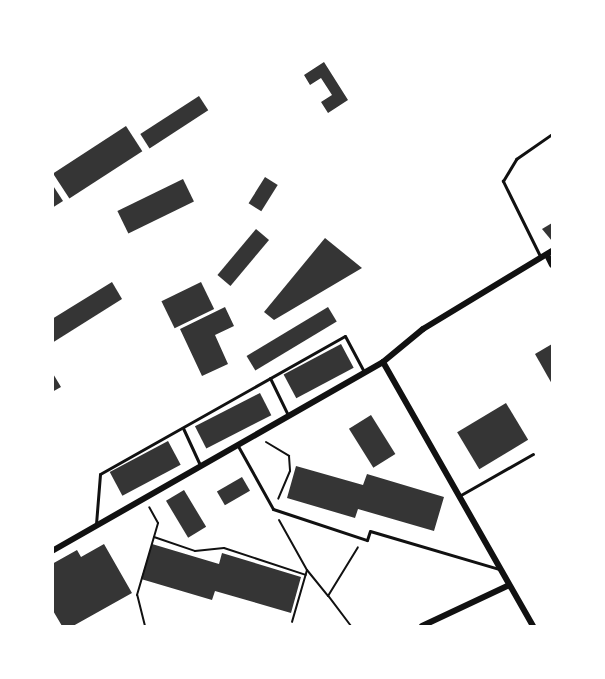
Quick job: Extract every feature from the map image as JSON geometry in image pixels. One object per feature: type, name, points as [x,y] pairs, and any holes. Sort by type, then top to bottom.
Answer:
[{"type":"street","points":[[52,551],[365,373],[383,362],[423,329],[547,255],[552,265]]},
{"type":"street","points":[[383,362],[533,627]]},
{"type":"street","points":[[422,627],[509,585]]},
{"type":"lane","points":[[547,255],[503,181],[516,159],[552,134]]},
{"type":"lane","points":[[96,527],[100,474],[345,336],[365,373]]},
{"type":"lane","points":[[270,378],[289,416]]},
{"type":"lane","points":[[183,428],[201,466]]},
{"type":"lane","points":[[238,446],[273,509],[367,540],[369,531],[500,570]]},
{"type":"lane","points":[[459,496],[533,454]]},
{"type":"path","points":[[255,435],[289,456],[290,471],[273,509],[307,570],[351,627]]},
{"type":"path","points":[[144,499],[158,523],[137,595],[145,627]]},
{"type":"path","points":[[154,537],[195,550],[224,548],[306,575]]},
{"type":"path","points":[[328,596],[339,576],[355,558],[361,538]]},
{"type":"path","points":[[292,622],[307,570]]},
{"type":"building","points":[[324,62],[348,100],[328,113],[321,102],[332,95],[321,78],[310,85],[304,75]]},
{"type":"building","points":[[199,96],[208,110],[150,148],[140,134]]},
{"type":"building","points":[[126,126],[142,151],[69,199],[53,173]]},
{"type":"building","points":[[265,177],[278,185],[261,211],[249,203]]},
{"type":"building","points":[[183,179],[194,201],[128,233],[117,211]]},
{"type":"building","points":[[52,184],[63,201],[52,208]]},
{"type":"building","points":[[552,223],[552,241],[542,229]]},
{"type":"building","points":[[256,229],[269,240],[230,286],[217,275]]},
{"type":"building","points":[[325,238],[362,268],[274,320],[264,312]]},
{"type":"building","points":[[112,282],[122,299],[52,343],[52,319]]},
{"type":"building","points":[[201,282],[214,309],[175,328],[161,301]]},
{"type":"building","points":[[225,307],[234,326],[215,335],[228,364],[202,376],[180,329]]},
{"type":"building","points":[[328,307],[337,322],[255,371],[247,356]]},
{"type":"building","points":[[341,344],[354,368],[296,398],[284,375]]},
{"type":"building","points":[[552,344],[552,384],[535,354]]},
{"type":"building","points":[[52,372],[61,387],[52,392]]},
{"type":"building","points":[[260,393],[271,415],[206,448],[195,426]]},
{"type":"building","points":[[506,403],[528,440],[479,469],[457,432]]},
{"type":"building","points":[[371,415],[395,454],[373,468],[349,429]]},
{"type":"building","points":[[168,441],[181,465],[122,496],[110,472]]},
{"type":"building","points":[[296,466],[363,485],[367,474],[444,497],[434,531],[358,509],[355,518],[287,498]]},
{"type":"building","points":[[242,477],[250,491],[225,505],[217,492]]},
{"type":"building","points":[[184,490],[206,527],[188,538],[166,501]]},
{"type":"building","points":[[104,544],[132,593],[73,626],[62,626],[52,609],[52,564],[77,550],[81,557]]},
{"type":"building","points":[[152,544],[219,564],[222,553],[301,577],[291,613],[215,591],[212,600],[141,579]]}]
